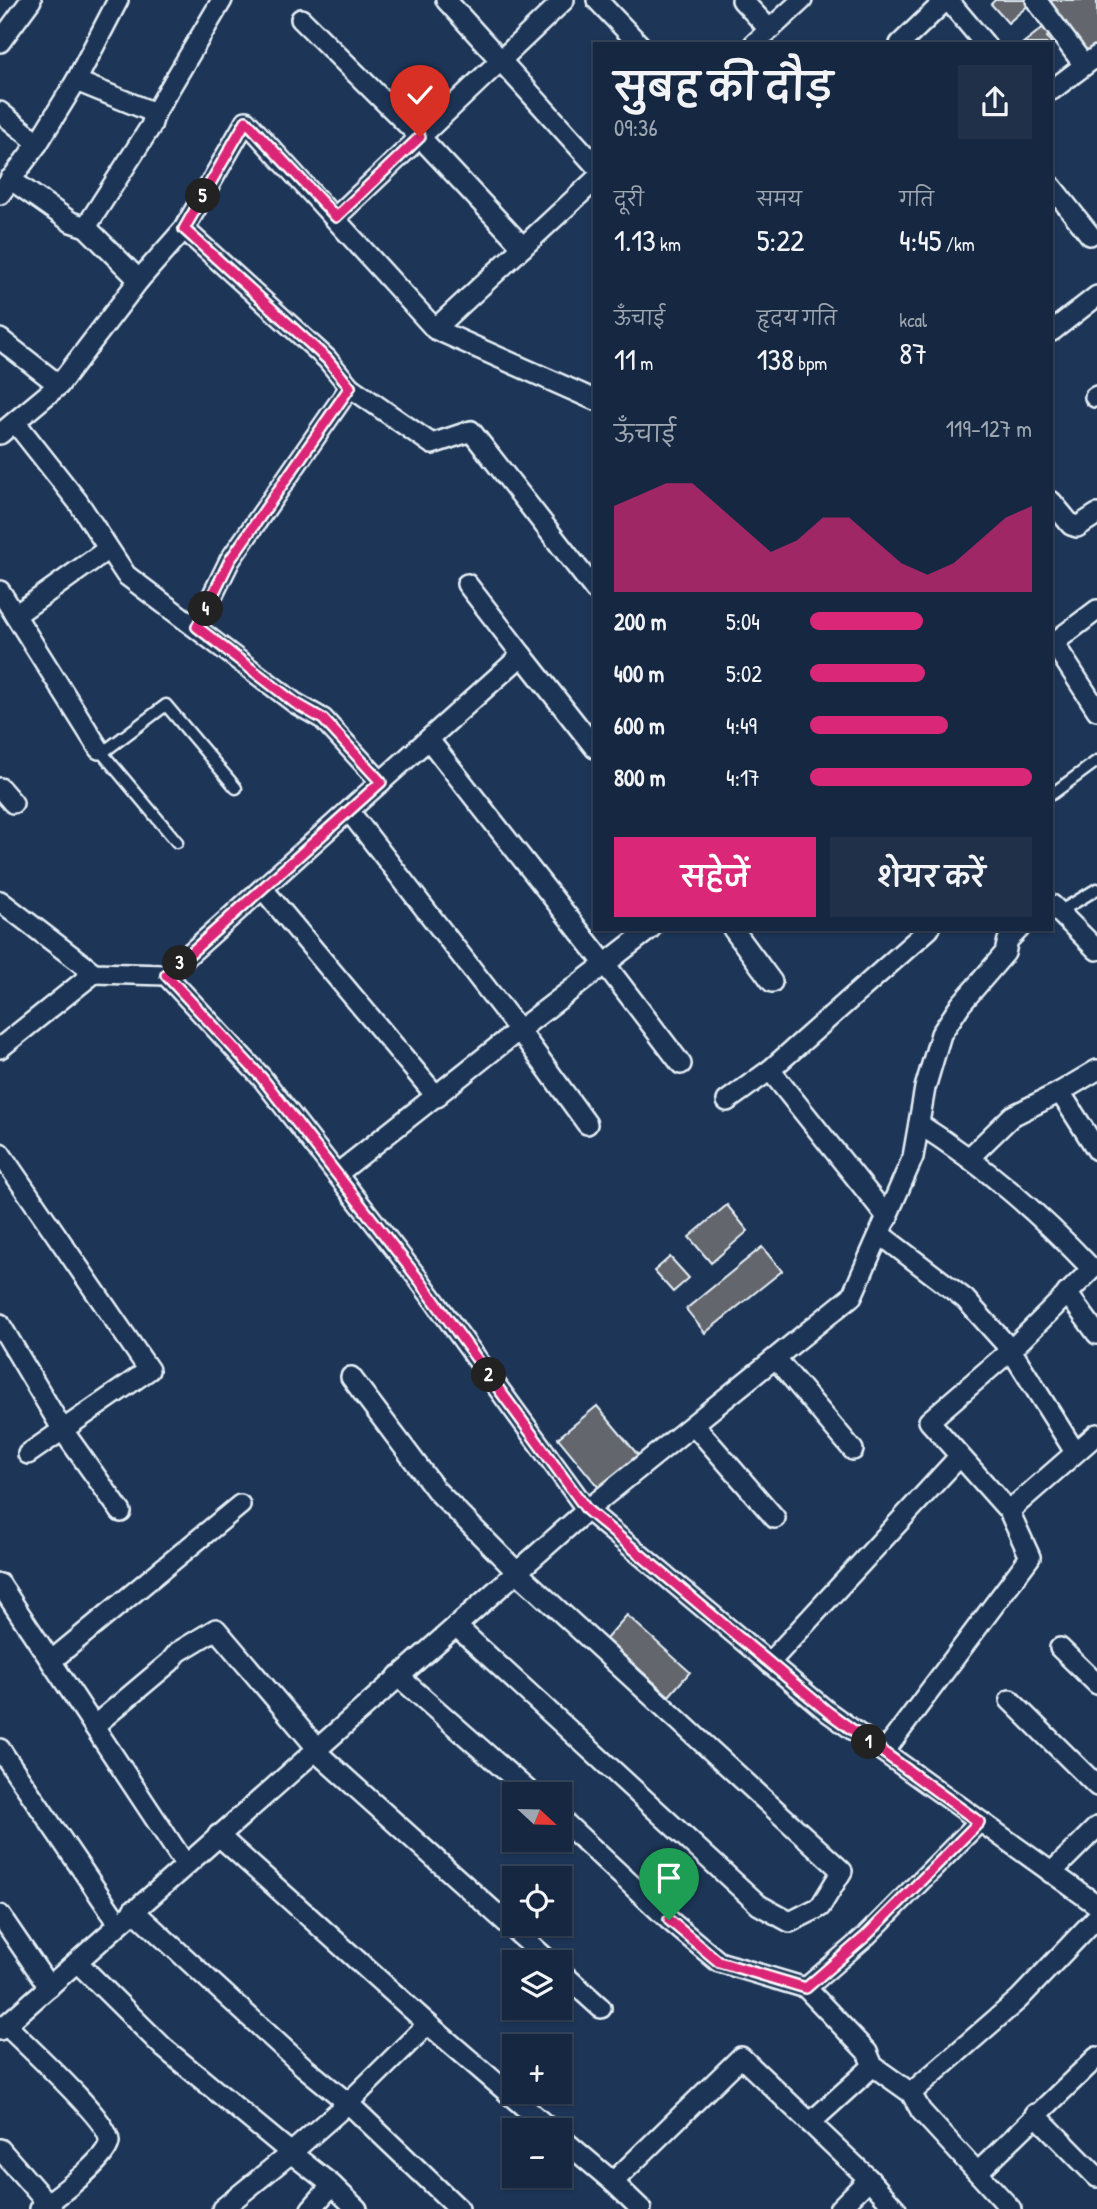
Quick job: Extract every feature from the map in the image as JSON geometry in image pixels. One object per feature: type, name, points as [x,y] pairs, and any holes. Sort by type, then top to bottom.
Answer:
[{"type":"street","points":[[0,42],[30,0]]},
{"type":"street","points":[[118,0],[76,81],[38,143],[5,186],[71,222],[86,226],[139,280]]},
{"type":"street","points":[[86,226],[151,126],[155,113],[222,0]]},
{"type":"street","points":[[446,0],[593,163]]},
{"type":"street","points":[[336,217],[564,0]]},
{"type":"street","points":[[597,0],[637,42]]},
{"type":"street","points":[[742,0],[769,29]]},
{"type":"street","points":[[756,42],[802,0]]},
{"type":"street","points":[[902,42],[947,0],[983,42]]},
{"type":"street","points":[[1036,0],[1091,60],[1053,89]]},
{"type":"street","points":[[301,19],[420,137],[523,247]]},
{"type":"street","points":[[76,81],[155,113]]},
{"type":"street","points":[[0,113],[38,143]]},
{"type":"street","points":[[381,782],[323,719],[295,703],[126,575],[78,502],[7,428],[59,385],[139,280],[184,229],[246,121],[435,329],[593,399]]},
{"type":"street","points":[[435,329],[593,182]]},
{"type":"street","points":[[1053,188],[1090,235]]},
{"type":"street","points":[[184,229],[327,359],[350,387],[432,444],[471,431],[593,587]]},
{"type":"street","points":[[1053,330],[1097,296]]},
{"type":"street","points":[[0,339],[59,385]]},
{"type":"street","points":[[197,627],[230,560],[350,387]]},
{"type":"street","points":[[1053,503],[1071,525],[1077,527],[1097,514]]},
{"type":"street","points":[[17,614],[108,549]]},
{"type":"street","points":[[467,584],[593,745]]},
{"type":"street","points":[[0,591],[101,751]]},
{"type":"street","points":[[1053,642],[1097,610]]},
{"type":"street","points":[[1053,644],[1097,710]]},
{"type":"street","points":[[0,901],[94,973],[166,975],[523,655]]},
{"type":"street","points":[[429,740],[606,964],[681,1064]]},
{"type":"street","points":[[0,788],[13,803]]},
{"type":"street","points":[[349,811],[519,1030],[587,1124]]},
{"type":"street","points":[[263,888],[436,1097]]},
{"type":"street","points":[[1054,909],[1097,950]]},
{"type":"street","points":[[337,1174],[647,931]]},
{"type":"street","points":[[734,931],[772,982]]},
{"type":"street","points":[[727,1101],[769,1070],[927,931]]},
{"type":"street","points":[[0,2149],[46,2207],[100,2159],[110,2144],[108,2132],[94,2112],[3,2027],[587,1510],[777,1360],[852,1296],[913,1157],[941,1034],[961,1004],[1005,953],[1008,940],[1017,931]]},
{"type":"street","points":[[0,1048],[94,973]]},
{"type":"street","points":[[166,975],[262,1078],[420,1281],[587,1510],[828,1712],[1097,1905]]},
{"type":"street","points":[[769,1070],[884,1226],[991,1324],[1011,1350],[1074,1452]]},
{"type":"street","points":[[970,1157],[1012,1116],[1097,1070]]},
{"type":"street","points":[[1060,1092],[1097,1150]]},
{"type":"street","points":[[884,1752],[1030,1557],[1009,1511],[958,1458],[929,1421],[1011,1350],[1092,1269],[1036,1211],[970,1157],[919,1124]]},
{"type":"street","points":[[0,1153],[149,1370],[64,1432],[28,1454]]},
{"type":"street","points":[[1067,1293],[1097,1334]]},
{"type":"street","points":[[0,1324],[64,1432],[121,1512]]},
{"type":"street","points":[[777,1360],[853,1450]]},
{"type":"street","points":[[351,1377],[436,1490],[517,1572],[842,1871],[820,1907],[790,1922],[759,1905],[456,1626]]},
{"type":"street","points":[[694,1425],[775,1518]]},
{"type":"street","points":[[1009,1511],[1097,1434]]},
{"type":"street","points":[[769,1663],[958,1458]]},
{"type":"street","points":[[51,1661],[240,1505]]},
{"type":"street","points":[[0,1584],[186,1864]]},
{"type":"street","points":[[94,1726],[170,1662],[178,1651],[216,1629],[317,1748],[322,1758],[537,1950]]},
{"type":"street","points":[[1060,1648],[1097,1684]]},
{"type":"street","points":[[398,1676],[518,1782]]},
{"type":"street","points":[[1010,1700],[1097,1786]]},
{"type":"street","points":[[0,1749],[119,1924]]},
{"type":"street","points":[[806,1988],[866,1936],[979,1822]]},
{"type":"street","points":[[1051,1873],[1097,1827]]},
{"type":"street","points":[[572,1829],[669,1920],[719,1962],[806,1988],[867,2052],[873,2066],[911,2093],[921,2111],[1011,2209]]},
{"type":"street","points":[[218,1835],[537,2118]]},
{"type":"street","points":[[134,1910],[304,2067],[348,2103],[459,2209]]},
{"type":"street","points":[[0,1915],[49,1987]]},
{"type":"street","points":[[911,2093],[1019,1999],[1097,1917]]},
{"type":"street","points":[[77,1962],[164,2048],[332,2185],[357,2209]]},
{"type":"street","points":[[572,1982],[601,2008]]},
{"type":"street","points":[[222,2209],[348,2103],[428,2024]]},
{"type":"street","points":[[613,2182],[741,2057],[869,2179],[896,2209]]},
{"type":"street","points":[[978,2172],[1097,2057]]},
{"type":"street","points":[[810,2123],[873,2066]]},
{"type":"street","points":[[1035,2114],[1097,2177]]},
{"type":"street","points":[[572,2147],[641,2209]]},
{"type":"street","points":[[839,2209],[869,2179]]},
{"type":"street","points":[[311,2209],[332,2185]]},
{"type":"lane","points":[[177,842],[101,751],[166,705],[236,788]]},
{"type":"lane","points":[[1053,793],[1097,761]]},
{"type":"lane","points":[[1054,909],[1097,889]]},
{"type":"building","points":[[995,0],[1029,0],[1031,3],[1008,23],[991,4]]},
{"type":"building","points":[[1053,0],[1097,0],[1097,48],[1088,54],[1049,3]]},
{"type":"building","points":[[1045,26],[1051,34],[1047,37],[1051,42],[1025,42]]},
{"type":"building","points":[[727,1205],[748,1231],[711,1263],[689,1237]]},
{"type":"building","points":[[762,1247],[782,1271],[705,1333],[686,1309]]},
{"type":"building","points":[[670,1257],[689,1278],[673,1292],[654,1271]]},
{"type":"building","points":[[597,1406],[638,1455],[599,1488],[558,1438]]},
{"type":"building","points":[[627,1615],[690,1672],[669,1696],[606,1639]]},
{"type":"route","points":[[420,137],[336,217],[246,121],[184,229],[327,359],[350,387],[230,560],[197,627],[295,703],[323,719],[381,782],[166,975],[262,1078],[420,1281],[587,1510],[828,1712],[979,1822],[866,1936],[806,1988],[719,1962],[669,1920]]}]
